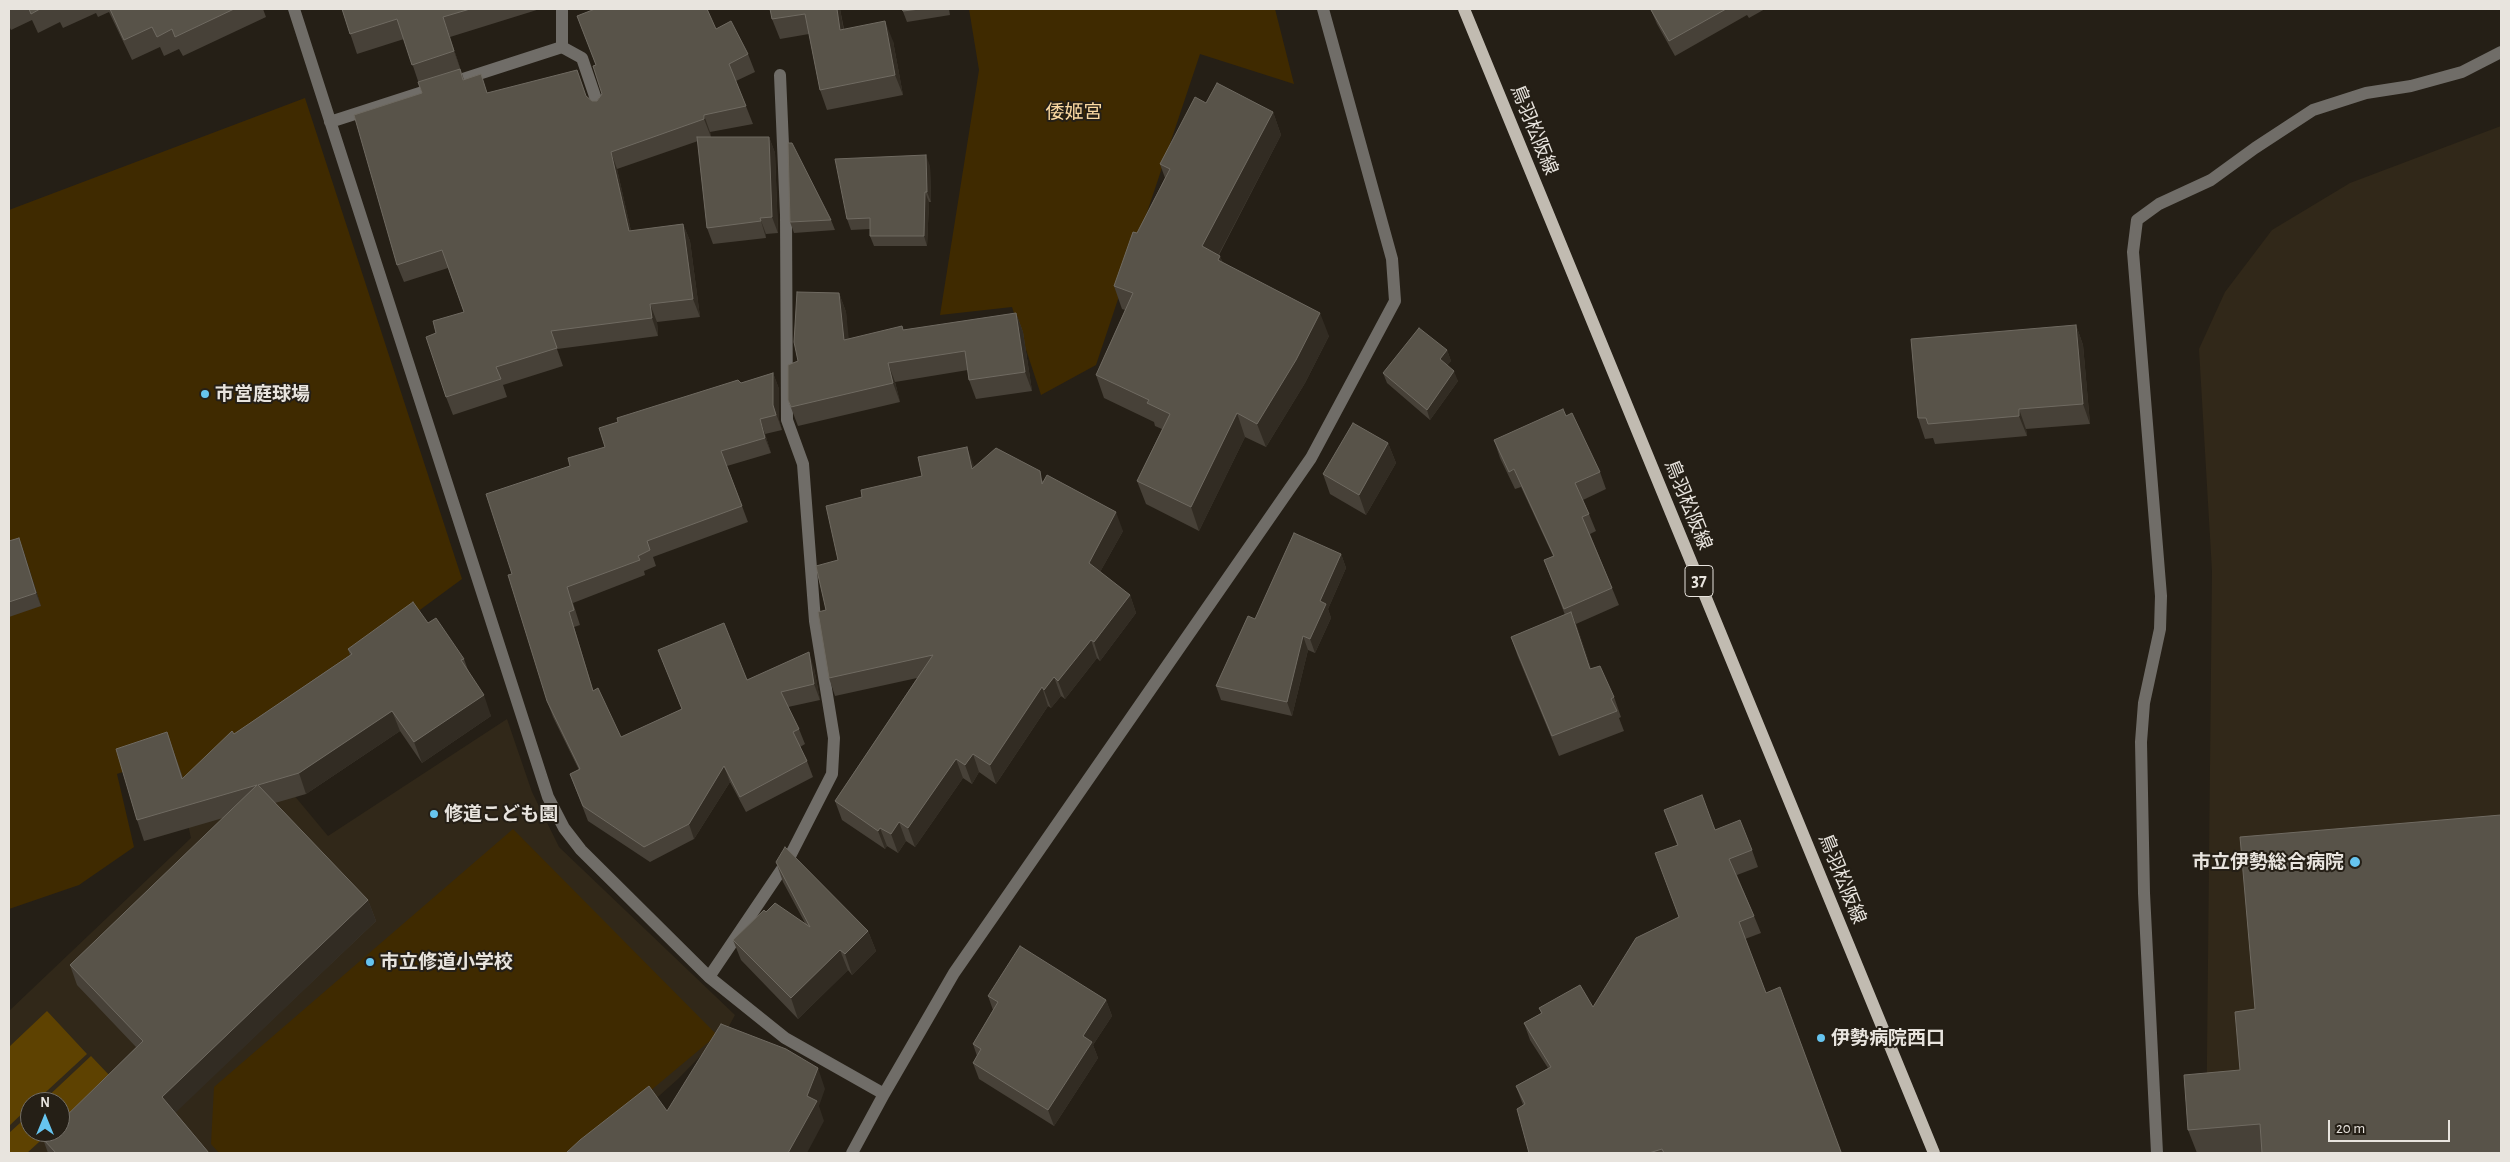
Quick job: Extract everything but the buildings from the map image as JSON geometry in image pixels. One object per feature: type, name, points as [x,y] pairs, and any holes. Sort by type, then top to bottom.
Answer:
[{"type":"main road","name":"鳥羽松阪線","points":[[1464,9],[1934,1153]]},
{"type":"street","points":[[294,9],[548,797],[564,828],[581,850],[709,977],[785,1038],[884,1094]]},
{"type":"street","points":[[562,9],[562,48]]},
{"type":"street","points":[[852,1153],[954,973],[1311,458],[1395,300],[1392,259],[1323,9]]},
{"type":"street","points":[[330,122],[562,48],[582,58],[600,111]]},
{"type":"street","points":[[2158,1153],[2144,893],[2141,742],[2144,703],[2160,629],[2161,596],[2133,252],[2137,220],[2159,204],[2211,180],[2313,110],[2366,94],[2411,86],[2462,72],[2501,52]]},
{"type":"street","points":[[709,977],[788,860],[832,774],[834,738],[815,621],[804,464],[787,420],[786,215],[780,75]]},
{"type":"shaded area","name":"市立伊勢総合病院","points":[[2501,126],[2501,1153],[2206,1153],[2212,571],[2199,349],[2225,292],[2272,230],[2350,183]]},
{"type":"shaded area","name":"市立修道小学校","points":[[507,719],[532,792],[559,847],[735,1015],[728,1028],[678,1079],[595,1153],[9,1153],[9,1011],[191,838],[180,790],[248,740],[328,836]]},
{"type":"shaded area","points":[[47,1011],[87,1054],[46,1092],[20,1092],[20,1116],[9,1126],[9,1047]]},
{"type":"shaded area","points":[[91,1056],[110,1076],[70,1113],[70,1092],[53,1092]]},
{"type":"shaded area","points":[[20,1123],[20,1142],[39,1142],[27,1153],[9,1153],[9,1133]]},
{"type":"green space","name":"倭姬宮","points":[[969,9],[1275,9],[1294,84],[1200,54],[1096,365],[1041,395],[1012,307],[940,315],[979,70]]},
{"type":"green space","name":"市営庭球場","points":[[305,98],[462,579],[183,784],[171,755],[117,774],[134,847],[79,885],[9,909],[9,210]]},
{"type":"green space","points":[[513,829],[717,1035],[576,1153],[219,1153],[211,1144],[214,1087]]},
{"type":"place","name":"市営庭球場","points":[[205,394]]},
{"type":"place","name":"修道こども園","points":[[434,814]]},
{"type":"place","name":"市立伊勢総合病院","points":[[2355,862]]},
{"type":"place","name":"市立修道小学校","points":[[370,962]]},
{"type":"place","name":"伊勢病院西口","points":[[1821,1038]]}]
